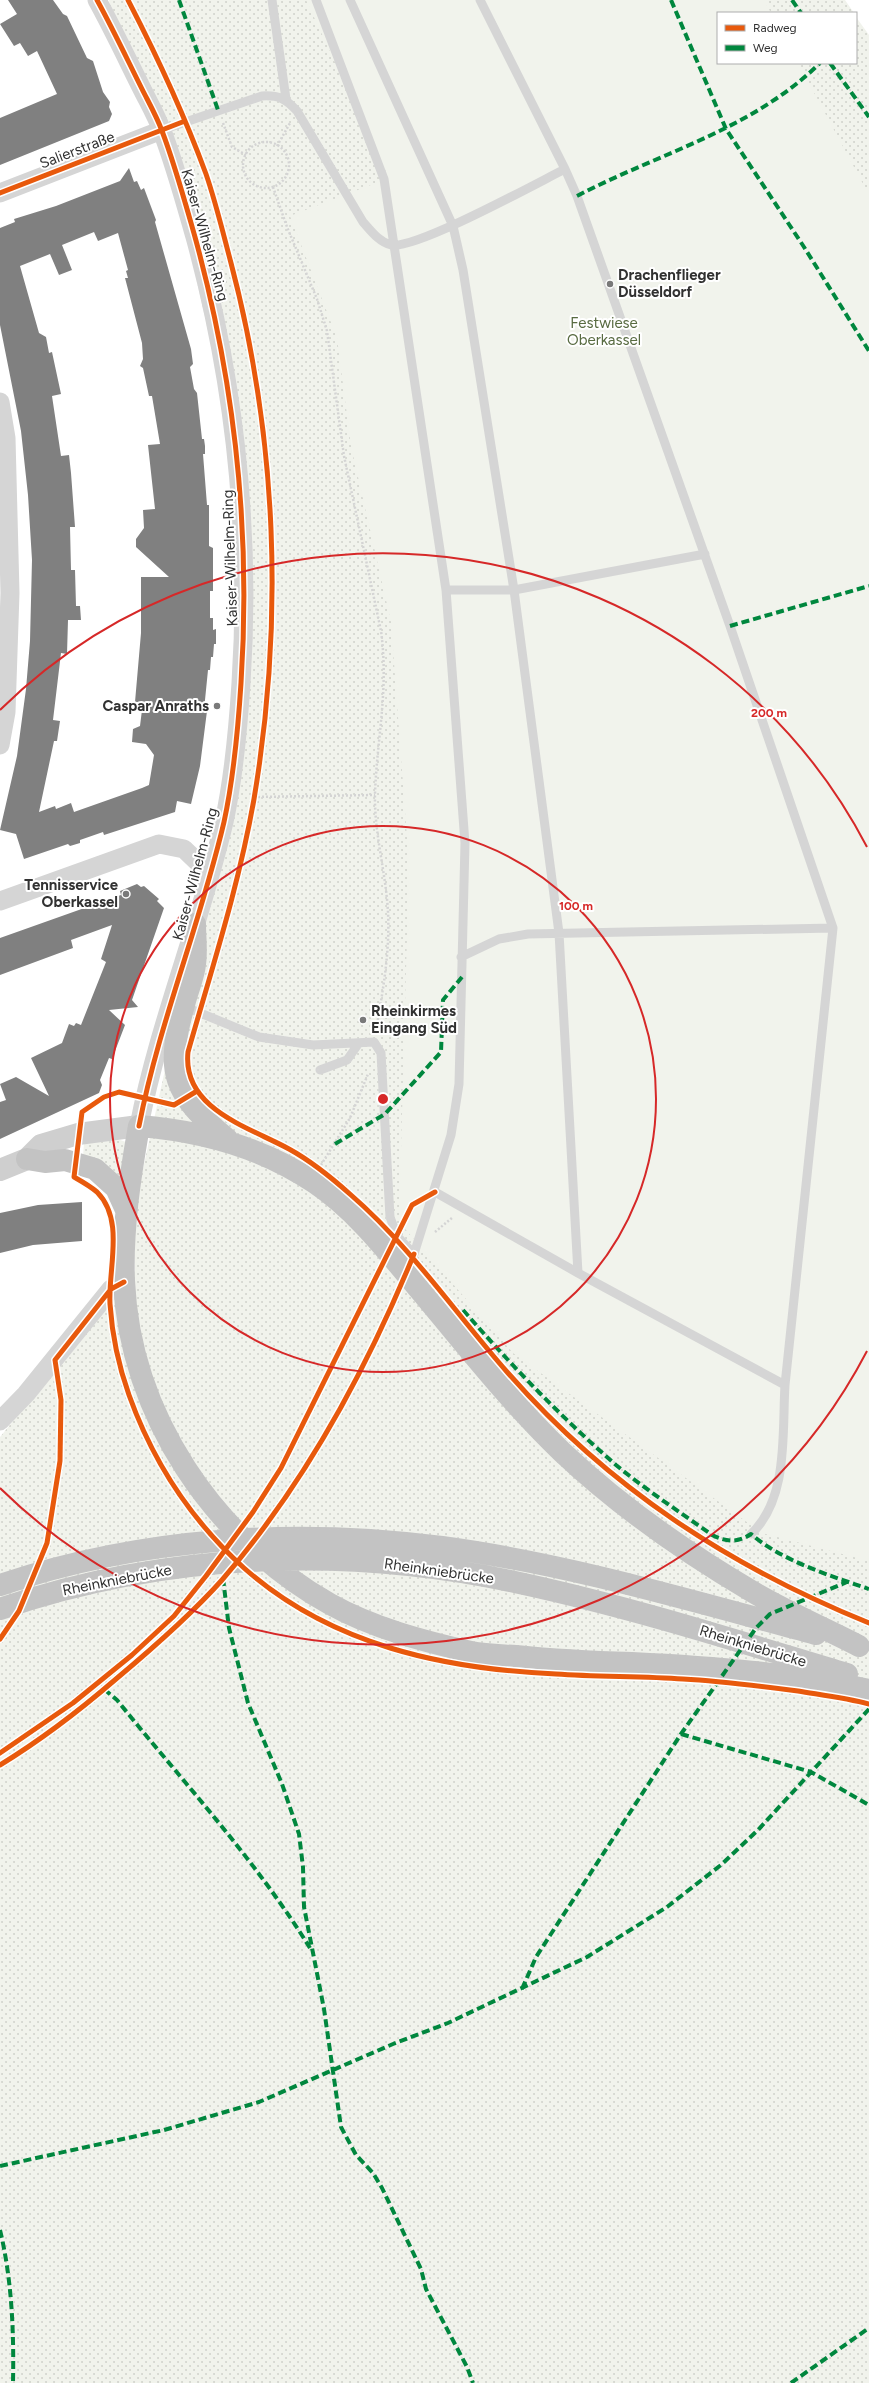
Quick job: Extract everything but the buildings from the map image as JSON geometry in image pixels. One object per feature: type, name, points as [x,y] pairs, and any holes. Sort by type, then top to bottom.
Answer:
[{"type":"highway","points":[[195,924],[195,964],[177,1004],[174,1063],[179,1082],[192,1107],[229,1141]]},
{"type":"highway","points":[[864,1647],[754,1593],[674,1542],[617,1500],[563,1452],[501,1388],[373,1234],[349,1211],[317,1176],[229,1141],[174,1129],[139,1126],[126,1210],[124,1282],[129,1324],[144,1383],[166,1436],[193,1481],[232,1527],[280,1573],[331,1605],[393,1632],[474,1652],[554,1660],[682,1666],[764,1672],[869,1690]]},
{"type":"highway","points":[[26,1159],[45,1162],[65,1160],[95,1169],[116,1188],[126,1210]]},
{"type":"highway","name":"Rheinkniebrücke","points":[[0,1585],[108,1556],[189,1543],[272,1537],[352,1539],[442,1547],[530,1562],[640,1587],[864,1647]]},
{"type":"highway","name":"Rheinkniebrücke","points":[[6,1616],[27,1599],[114,1578],[196,1565],[273,1559],[352,1560],[435,1569],[522,1584],[637,1611],[869,1681]]},
{"type":"street","name":"Kaiser-Wilhelm-Ring","points":[[97,0],[162,130],[189,215],[212,299],[228,383],[239,468],[244,574],[244,639],[237,750],[224,822],[195,924]]},
{"type":"street","name":"Salierstraße","points":[[0,193],[162,130]]},
{"type":"street","points":[[0,402],[6,438],[10,593],[6,712],[0,745]]},
{"type":"street","points":[[0,901],[159,844],[184,848],[209,873]]},
{"type":"street","points":[[0,1170],[26,1159],[41,1145],[78,1134],[139,1126],[144,1098],[177,1004]]},
{"type":"street","points":[[0,1421],[55,1360],[110,1289],[124,1282]]},
{"type":"lane","points":[[272,0],[286,99]]},
{"type":"lane","points":[[177,1004],[259,1037],[313,1049],[374,1042],[381,1053],[392,1225],[397,1236],[414,1254],[451,1135],[459,1084],[465,843],[446,590],[419,400],[392,245],[384,179],[316,0]]},
{"type":"lane","points":[[350,0],[453,226],[463,270],[514,590],[559,933],[578,1273]]},
{"type":"lane","points":[[480,0],[565,169],[705,554],[833,928],[785,1385],[780,1474],[769,1507],[760,1526],[751,1534]]},
{"type":"lane","points":[[162,130],[262,96],[275,95],[286,99],[296,111],[363,222],[376,238],[392,245],[418,240],[453,226],[565,169]]},
{"type":"lane","points":[[446,590],[514,590],[705,554]]},
{"type":"lane","points":[[461,957],[499,939],[528,934],[833,928]]},
{"type":"lane","points":[[320,1070],[347,1060],[359,1043]]},
{"type":"lane","points":[[434,1192],[578,1273],[785,1385]]},
{"type":"path","points":[[218,110],[232,146],[246,155]]},
{"type":"path","points":[[277,146],[296,111]]},
{"type":"path","points":[[268,142],[284,150],[290,167],[281,184],[264,189],[249,182],[243,165],[246,155],[250,148],[268,142]]},
{"type":"path","points":[[272,187],[317,299],[327,331],[344,456],[381,631],[386,678],[375,795],[388,912],[388,966],[369,1071],[350,1118],[317,1176]]},
{"type":"path","points":[[254,797],[375,795]]},
{"type":"path","points":[[397,1236],[412,1205],[434,1192]]},
{"type":"path","points":[[248,1519],[281,1468],[382,1267]]},
{"type":"path","points":[[42,1556],[47,1543],[60,1461],[61,1400],[55,1360]]},
{"type":"path","points":[[0,1753],[73,1703],[132,1655],[174,1616],[202,1582]]},
{"type":"path","points":[[825,1605],[869,1623]]},
{"type":"path","points":[[0,1639],[6,1616]]},
{"type":"green space","points":[[109,0],[845,0],[853,12],[717,12],[717,64],[857,64],[857,18],[869,35],[869,2383],[0,2383],[0,1437],[135,1271],[134,1209],[179,1007],[232,822],[239,468],[163,131],[113,28]]},
{"type":"green space","name":"Festwiese Oberkassel","points":[[306,0],[764,0],[770,12],[717,12],[717,64],[799,64],[869,195],[869,1561],[762,1533],[513,1353],[399,1222],[409,865],[391,622],[351,446],[337,338],[290,216],[389,178]]},
{"type":"green space","points":[[120,1140],[126,1142],[122,1174],[118,1179],[83,1156],[84,1143]]},
{"type":"marked path","points":[[179,0],[218,110]]},
{"type":"marked path","points":[[671,0],[726,129],[804,247],[869,351]]},
{"type":"marked path","points":[[792,0],[800,12]]},
{"type":"marked path","points":[[577,196],[735,123],[765,106],[793,86],[819,64]]},
{"type":"marked path","points":[[831,64],[869,117]]},
{"type":"marked path","points":[[730,626],[869,586]]},
{"type":"marked path","points":[[335,1144],[385,1114],[441,1052],[443,1000],[462,977]]},
{"type":"marked path","points":[[463,1310],[499,1351],[596,1447],[639,1483],[712,1535],[722,1539],[737,1540],[751,1534],[763,1544],[807,1567],[869,1589]]},
{"type":"marked path","points":[[223,1578],[229,1628],[248,1703],[282,1784],[299,1834],[303,1867],[304,1907],[324,2009],[341,2127],[356,2155],[373,2173],[382,2188],[421,2269],[426,2289],[467,2367],[473,2383]]},
{"type":"marked path","points":[[522,1989],[536,1957],[681,1734],[756,1628],[770,1614],[847,1582]]},
{"type":"marked path","points":[[104,1689],[117,1700],[218,1821],[266,1883],[310,1948]]},
{"type":"marked path","points":[[0,2166],[164,2130],[259,2102],[393,2044],[448,2023],[587,1957],[667,1907],[721,1865],[758,1830],[869,1709]]},
{"type":"marked path","points":[[681,1734],[811,1772],[869,1805]]},
{"type":"marked path","points":[[0,2230],[10,2287],[13,2383]]},
{"type":"marked path","points":[[791,2383],[869,2328]]},
{"type":"cycle path","points":[[97,0],[160,126],[176,170],[195,237],[209,292],[230,402],[237,458],[244,570],[244,626],[240,701],[235,753],[224,822],[203,898],[157,1050],[139,1126]]},
{"type":"cycle path","points":[[128,0],[160,64],[189,129],[206,174],[219,218],[246,329],[258,395],[266,462],[271,530],[272,597],[270,664],[264,732],[254,799],[241,863],[188,1052],[189,1072],[196,1088],[207,1102],[221,1114],[289,1149],[305,1159],[336,1182],[373,1215],[394,1236],[508,1373],[587,1453],[630,1488],[674,1520],[720,1549],[817,1601],[869,1623]]},
{"type":"cycle path","points":[[0,193],[185,121]]},
{"type":"cycle path","points":[[197,1091],[174,1105],[119,1092],[104,1097],[82,1112],[74,1177],[97,1192],[106,1203],[111,1216],[113,1230],[110,1290],[112,1327],[122,1373],[139,1420],[162,1467],[176,1489],[207,1531],[244,1568],[278,1594],[314,1616],[351,1634],[390,1648],[431,1659],[514,1671],[727,1682],[798,1691],[843,1698],[869,1704]]},
{"type":"cycle path","points":[[0,1753],[73,1703],[132,1655],[174,1616],[206,1576],[253,1512],[281,1468],[412,1205],[435,1192]]},
{"type":"cycle path","points":[[0,1765],[45,1735],[74,1713],[157,1644],[210,1593],[252,1543],[307,1466],[331,1425],[375,1341],[414,1254]]},
{"type":"cycle path","points":[[0,1639],[19,1611],[47,1543],[60,1461],[61,1400],[55,1360],[111,1289],[124,1282]]},
{"type":"place","name":"Drachenflieger Düsseldorf","points":[[610,284]]},
{"type":"place","name":"Caspar Anraths","points":[[217,706]]},
{"type":"place","name":"Tennisservice Oberkassel","points":[[126,894]]},
{"type":"place","name":"Rheinkirmes Eingang Süd","points":[[363,1020]]}]
